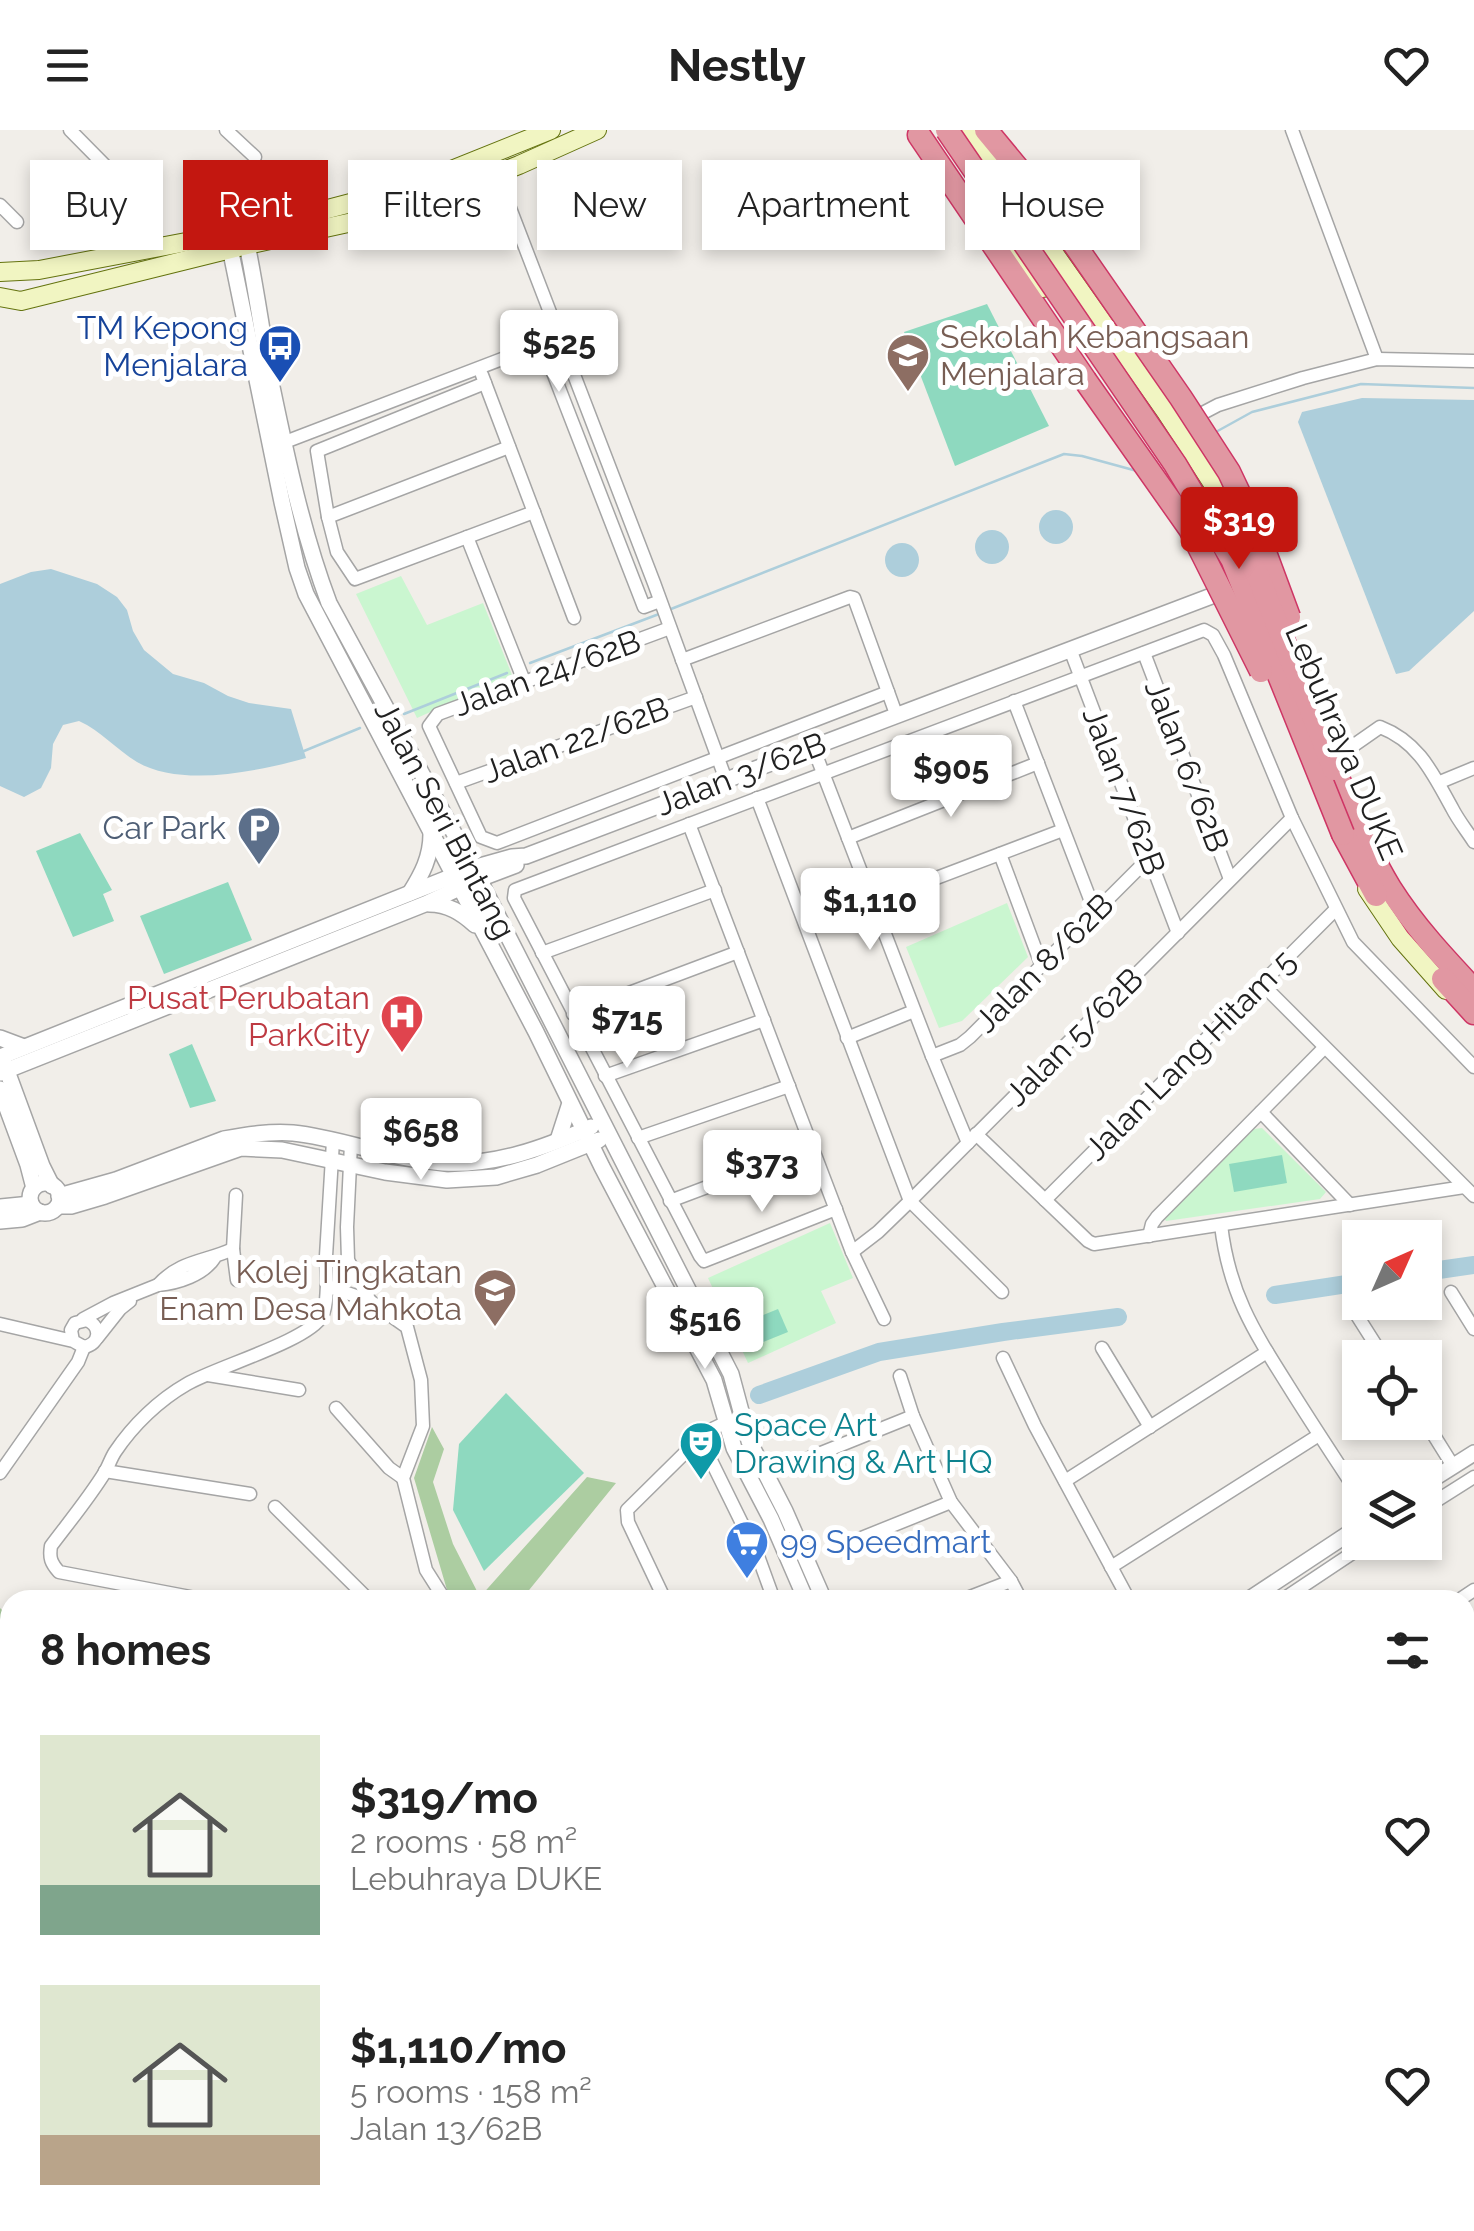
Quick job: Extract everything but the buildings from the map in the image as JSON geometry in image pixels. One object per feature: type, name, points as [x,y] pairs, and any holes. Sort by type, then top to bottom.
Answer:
[{"type":"highway","name":"Lebuhraya DUKE","points":[[948,130],[1175,464],[1232,559],[1342,834],[1378,898],[1474,1016]]},
{"type":"highway","name":"Lebuhraya DUKE","points":[[963,130],[1237,538],[1258,576],[1336,763],[1360,832],[1390,888],[1474,990]]},
{"type":"highway","points":[[986,130],[1043,199],[1229,472],[1258,531],[1280,589],[1336,763]]},
{"type":"highway","points":[[925,132],[1085,380],[1190,528],[1255,656],[1310,783],[1342,834]]},
{"type":"main road","points":[[502,160],[551,130]]},
{"type":"main road","points":[[509,160],[597,130]]},
{"type":"main road","points":[[963,130],[1166,412],[1249,537],[1268,578],[1336,763],[1370,836],[1417,913],[1474,976]]},
{"type":"main road","points":[[925,132],[971,202],[1066,315],[1216,538],[1332,825],[1377,906],[1400,938],[1474,1016]]},
{"type":"main road","points":[[0,272],[183,248]]},
{"type":"main road","points":[[0,297],[22,300],[201,250]]},
{"type":"main road","points":[[1215,486],[1252,561],[1250,575],[1238,586]]},
{"type":"main road","points":[[1238,586],[1254,586],[1261,592],[1291,644]]},
{"type":"street","points":[[70,130],[100,160]]},
{"type":"street","points":[[226,130],[255,157]]},
{"type":"street","points":[[1292,130],[1378,359]]},
{"type":"street","points":[[0,204],[17,222]]},
{"type":"street","points":[[517,225],[726,780]]},
{"type":"street","name":"Jalan Seri Bintang","points":[[239,250],[313,558],[329,604],[476,874],[731,1374],[749,1441],[786,1511],[820,1590]]},
{"type":"street","name":"Jalan Seri Bintang","points":[[239,250],[297,568],[306,594],[714,1380],[734,1448],[802,1590]]},
{"type":"street","points":[[285,442],[560,337]]},
{"type":"street","points":[[542,344],[644,607],[660,601]]},
{"type":"street","points":[[1166,412],[1199,415],[1303,378],[1378,359],[1474,361]]},
{"type":"street","points":[[479,368],[574,618]]},
{"type":"street","points":[[485,383],[317,451],[337,552],[355,579],[534,512]]},
{"type":"street","points":[[1188,444],[1199,415]]},
{"type":"street","points":[[328,517],[509,447]]},
{"type":"street","points":[[468,537],[524,681]]},
{"type":"street","name":"Jalan 3/62B","points":[[457,882],[516,865],[526,856],[1238,586]]},
{"type":"street","points":[[682,660],[850,597],[856,600],[896,714]]},
{"type":"street","name":"Jalan 24/62B","points":[[456,783],[430,726],[438,714],[670,628]]},
{"type":"street","name":"Jalan 3/62B","points":[[542,953],[514,898],[516,890],[1204,630],[1213,636],[1224,655],[1292,818]]},
{"type":"street","name":"Jalan 7/62B","points":[[1070,649],[1178,933]]},
{"type":"street","name":"Jalan 6/62B","points":[[1144,653],[1230,879]]},
{"type":"street","name":"Jalan 3/62B","points":[[456,783],[481,837],[497,843],[888,692]]},
{"type":"street","name":"Jalan 22/62B","points":[[456,783],[696,697]]},
{"type":"street","points":[[1014,701],[1094,912]]},
{"type":"street","points":[[1336,763],[1380,727],[1394,732],[1421,755],[1474,842]]},
{"type":"street","points":[[813,747],[932,1056],[972,1139],[1088,1241],[1094,1244],[1350,1205],[1469,1192]]},
{"type":"street","points":[[848,838],[1038,764]]},
{"type":"street","points":[[1440,782],[1474,768]]},
{"type":"street","points":[[757,798],[910,1200],[1002,1292]]},
{"type":"street","points":[[1292,818],[1353,942],[1474,1067]]},
{"type":"street","name":"Jalan 5/62B","points":[[852,1252],[878,1232],[1292,818]]},
{"type":"street","points":[[689,824],[852,1252],[884,1319]]},
{"type":"street","points":[[874,902],[1063,830]]},
{"type":"street","points":[[410,894],[431,850],[431,834]]},
{"type":"street","points":[[1000,854],[1041,964]]},
{"type":"street","name":"Jalan 8/62B","points":[[932,1056],[970,1037],[1149,858]]},
{"type":"street","points":[[57,1196],[50,1212],[35,1202],[2,1062],[169,997],[410,894],[457,882]]},
{"type":"street","points":[[169,997],[425,904],[457,882]]},
{"type":"street","points":[[714,890],[542,953],[704,1261],[836,1209]]},
{"type":"street","points":[[425,904],[458,911],[483,933]]},
{"type":"street","name":"Jalan Lang Hitam 5","points":[[1045,1200],[1336,910]]},
{"type":"street","points":[[573,1014],[738,952]]},
{"type":"street","points":[[1262,984],[1469,1192]]},
{"type":"street","points":[[847,1038],[914,1011]]},
{"type":"street","points":[[606,1076],[764,1020]]},
{"type":"street","points":[[0,1038],[30,1052]]},
{"type":"street","points":[[1149,1236],[1157,1217],[1324,1048]]},
{"type":"street","points":[[9,1103],[30,1052]]},
{"type":"street","points":[[638,1138],[789,1086]]},
{"type":"street","points":[[0,1090],[57,1196]]},
{"type":"street","points":[[0,1221],[22,1218],[43,1184],[70,1206],[241,1148],[282,1150],[420,1178],[496,1177],[537,1164],[563,1146],[570,1103]]},
{"type":"street","points":[[1261,1112],[1350,1205]]},
{"type":"street","points":[[57,1196],[105,1184],[224,1139],[262,1134],[293,1133],[422,1161],[462,1163],[492,1161],[563,1146],[605,1129]]},
{"type":"street","points":[[154,1590],[59,1572],[49,1556],[51,1546],[112,1456],[148,1413],[184,1385],[288,1341],[314,1326],[322,1315],[326,1306],[334,1141]]},
{"type":"street","points":[[351,1144],[348,1260],[370,1301]]},
{"type":"street","points":[[563,1146],[602,1166]]},
{"type":"street","points":[[670,1201],[813,1147]]},
{"type":"street","points":[[236,1195],[233,1249],[237,1280]]},
{"type":"street","points":[[0,1207],[35,1202]]},
{"type":"street","points":[[329,1217],[348,1218]]},
{"type":"street","points":[[1221,1225],[1225,1259],[1251,1327],[1342,1470]]},
{"type":"street","points":[[0,1324],[36,1331],[58,1330],[113,1302],[158,1285],[173,1284],[209,1267],[215,1257],[233,1249]]},
{"type":"street","points":[[327,1286],[370,1301],[407,1327],[421,1380],[423,1426],[403,1478],[426,1570],[438,1590]]},
{"type":"street","points":[[1451,1292],[1474,1328]]},
{"type":"street","points":[[0,1473],[78,1362],[85,1343],[140,1293]]},
{"type":"street","points":[[36,1331],[42,1336],[85,1343],[98,1332],[94,1324],[79,1321]]},
{"type":"street","points":[[79,1321],[70,1334],[85,1343]]},
{"type":"street","points":[[1102,1348],[1150,1427]]},
{"type":"street","points":[[1065,1481],[1267,1352]]},
{"type":"street","points":[[1003,1358],[1034,1426],[1123,1590]]},
{"type":"street","points":[[204,1374],[299,1390]]},
{"type":"street","points":[[900,1376],[951,1502],[1016,1590]]},
{"type":"street","points":[[660,1590],[628,1522],[627,1510],[706,1432],[732,1418],[735,1390]]},
{"type":"street","points":[[336,1408],[389,1468],[403,1478]]},
{"type":"street","points":[[811,1457],[913,1416]]},
{"type":"street","points":[[1110,1567],[1319,1435]]},
{"type":"street","points":[[700,1438],[758,1556],[770,1590]]},
{"type":"street","points":[[1437,1440],[1453,1466]]},
{"type":"street","points":[[1442,1473],[1474,1452]]},
{"type":"street","points":[[105,1471],[250,1494]]},
{"type":"street","points":[[1442,1497],[1474,1477]]},
{"type":"street","points":[[854,1542],[951,1502]]},
{"type":"street","points":[[276,1507],[359,1590]]},
{"type":"street","points":[[1257,1590],[1342,1537]]},
{"type":"street","points":[[1260,1590],[1312,1556]]},
{"type":"street","points":[[1297,1590],[1342,1560]]},
{"type":"street","points":[[1277,1590],[1293,1571]]},
{"type":"street","points":[[988,1590],[1011,1581]]},
{"type":"green space","points":[[987,304],[1049,426],[955,466],[904,332]]},
{"type":"green space","points":[[401,576],[427,625],[483,603],[512,675],[417,718],[356,594]]},
{"type":"green space","points":[[80,833],[112,890],[103,894],[114,921],[73,937],[36,851]]},
{"type":"green space","points":[[228,882],[252,940],[164,974],[140,916]]},
{"type":"green space","points":[[1007,903],[1028,957],[962,1021],[939,1028],[906,947]]},
{"type":"green space","points":[[192,1044],[216,1101],[190,1108],[169,1054]]},
{"type":"green space","points":[[1262,1128],[1326,1192],[1320,1199],[1166,1221],[1164,1218],[1254,1129]]},
{"type":"green space","points":[[1282,1155],[1287,1183],[1234,1192],[1229,1164]]},
{"type":"green space","points":[[830,1223],[853,1278],[821,1291],[836,1323],[748,1363],[708,1278]]},
{"type":"green space","points":[[778,1309],[788,1332],[748,1348],[739,1325]]},
{"type":"green space","points":[[506,1393],[584,1473],[484,1571],[453,1510],[459,1444]]},
{"type":"green space","points":[[432,1427],[444,1449],[433,1482],[453,1544],[476,1590],[447,1590],[414,1478]]},
{"type":"green space","points":[[587,1477],[616,1483],[529,1590],[486,1590]]},
{"type":"water","points":[[1362,398],[1474,400],[1474,611],[1409,671],[1396,674],[1298,422],[1302,412]]},
{"type":"water","points":[[1056,510],[1068,515],[1073,527],[1068,539],[1056,544],[1044,539],[1039,527],[1044,515]]},
{"type":"water","points":[[992,530],[1004,535],[1009,547],[1004,559],[992,564],[980,559],[975,547],[980,535]]},
{"type":"water","points":[[902,543],[914,548],[919,560],[914,572],[902,577],[890,572],[885,560],[890,548]]},
{"type":"water","points":[[51,569],[97,584],[117,597],[127,610],[144,650],[173,674],[249,703],[291,709],[306,758],[221,775],[176,774],[137,762],[79,721],[63,725],[53,744],[51,768],[41,788],[24,797],[0,786],[0,584]]},
{"type":"waterway","points":[[1214,433],[1252,412],[1361,384],[1474,388]]},
{"type":"waterway","points":[[671,609],[1064,454],[1137,471]]},
{"type":"waterway","points":[[530,663],[659,614]]},
{"type":"waterway","points":[[404,714],[507,673]]},
{"type":"waterway","points":[[304,751],[360,728]]},
{"type":"waterway","points":[[1442,1270],[1474,1265]]},
{"type":"waterway","points":[[1275,1295],[1342,1285]]},
{"type":"waterway","points":[[759,1395],[879,1352],[1118,1317]]},
{"type":"place","name":"TM Kepong Menjalara","points":[[280,384]]},
{"type":"place","name":"Sekolah Kebangsaan Menjalara","points":[[908,393]]},
{"type":"place","name":"Car Park","points":[[259,866]]},
{"type":"place","name":"Pusat Perubatan ParkCity","points":[[402,1054]]},
{"type":"place","name":"Kolej Tingkatan Enam Desa Mahkota","points":[[495,1328]]},
{"type":"place","name":"Space Art Drawing & Art HQ","points":[[701,1481]]},
{"type":"place","name":"99 Speedmart","points":[[747,1580]]}]
